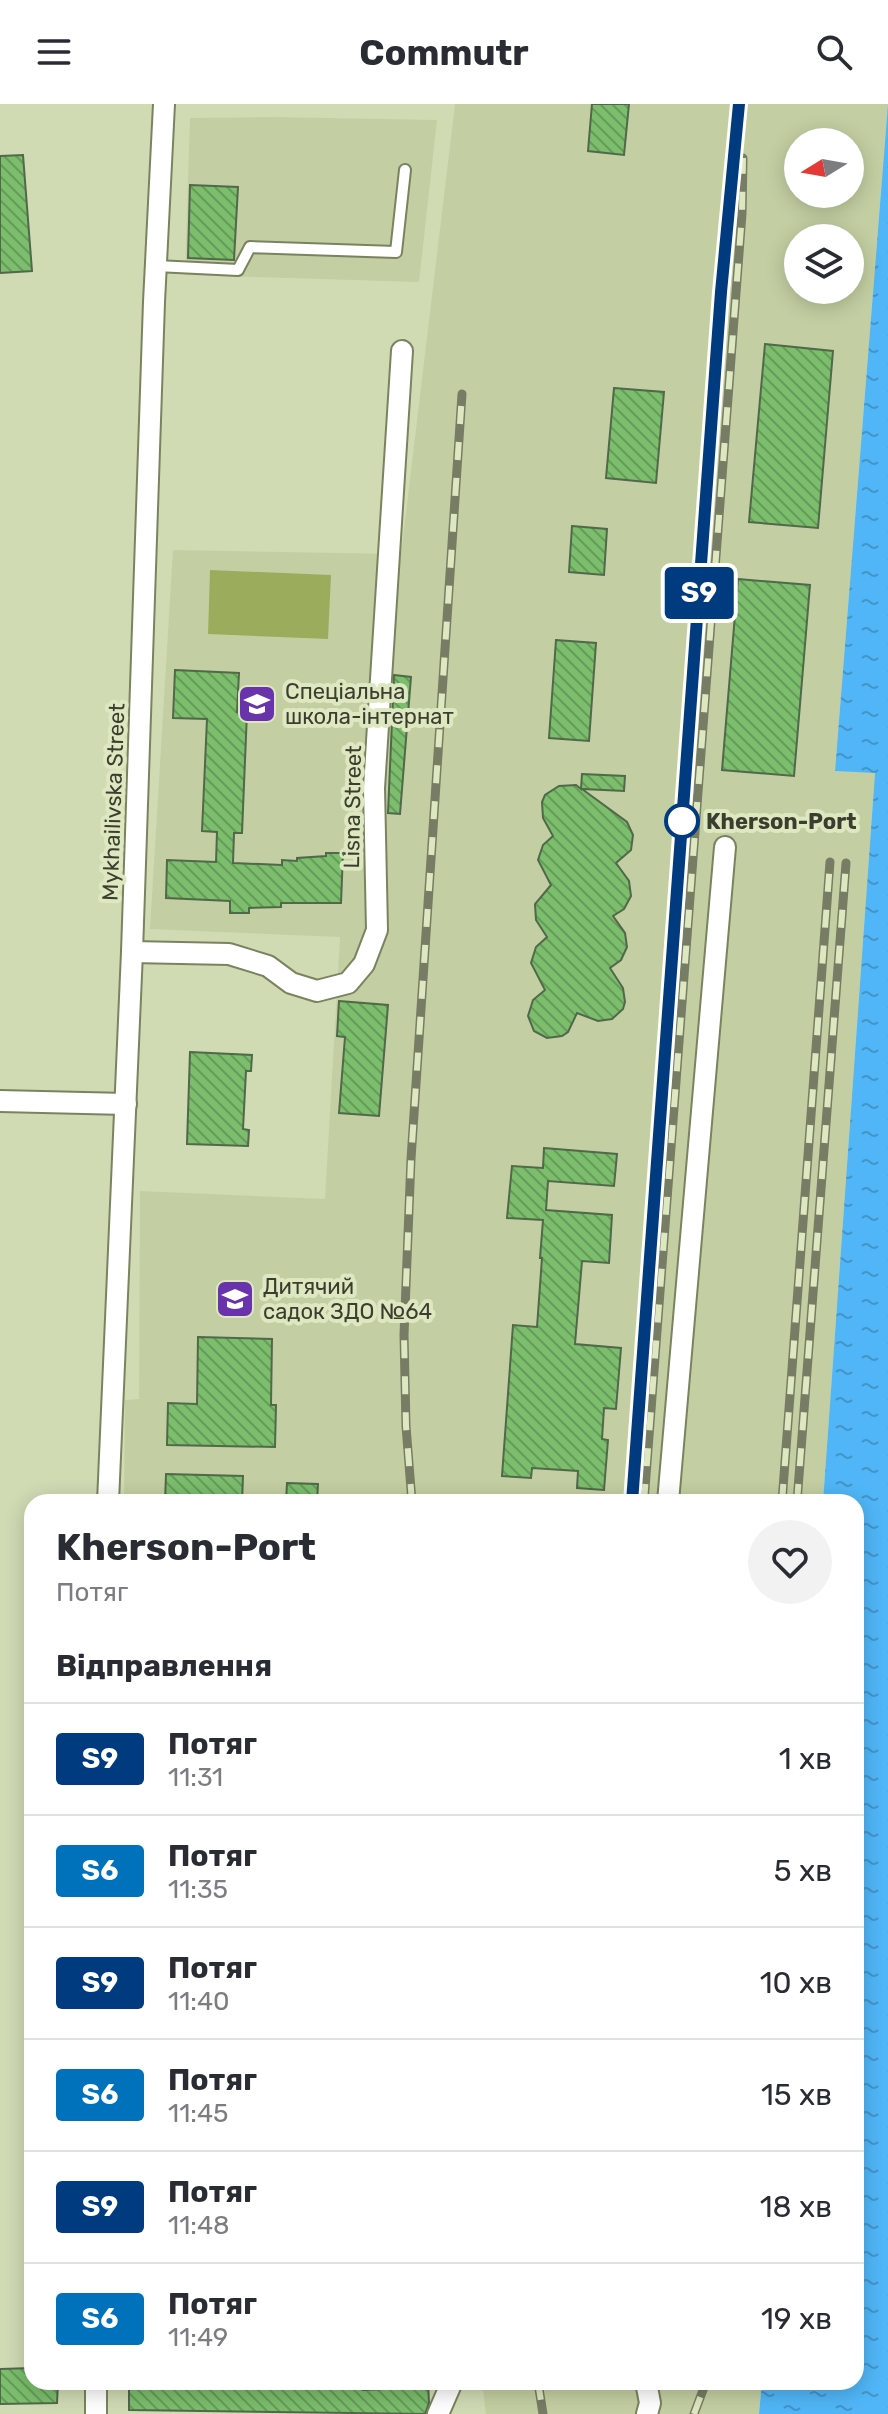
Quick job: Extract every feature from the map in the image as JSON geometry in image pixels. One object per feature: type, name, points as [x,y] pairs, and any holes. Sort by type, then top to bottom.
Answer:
[{"type":"street","name":"Mykhailivska Street","points":[[108,1494],[164,104]]},
{"type":"street","name":"Lisna Street","points":[[132,952],[229,954],[268,966],[291,983],[317,991],[348,983],[364,964],[377,930],[374,788],[402,351]]},
{"type":"street","points":[[669,1494],[725,847]]},
{"type":"street","points":[[0,1101],[126,1104]]},
{"type":"street","points":[[96,2390],[96,2414]]},
{"type":"street","points":[[438,2414],[448,2390]]},
{"type":"street","points":[[647,2414],[650,2403],[648,2390]]},
{"type":"lane","points":[[156,266],[238,270],[250,247],[396,252],[405,170]]},
{"type":"shaded area","points":[[455,104],[888,104],[835,770],[875,772],[824,1494],[124,1494],[125,1400],[139,1399],[140,1191],[325,1199],[340,937],[150,929],[173,550],[401,554]]},
{"type":"shaded area","points":[[190,118],[437,120],[419,282],[185,275]]},
{"type":"shaded area","points":[[483,2390],[761,2390],[759,2414],[486,2414]]},
{"type":"green space","points":[[210,570],[331,575],[328,639],[208,634]]},
{"type":"water","points":[[888,104],[888,2414],[759,2414],[761,2390],[864,2390],[864,1494],[824,1494],[875,773],[835,771]]},
{"type":"building","points":[[592,104],[629,104],[624,155],[588,151]]},
{"type":"building","points":[[23,155],[32,271],[0,273],[0,156]]},
{"type":"building","points":[[190,185],[238,187],[234,260],[188,258]]},
{"type":"building","points":[[765,344],[833,351],[818,528],[749,522]]},
{"type":"building","points":[[614,388],[664,392],[656,483],[606,478]]},
{"type":"building","points":[[572,526],[607,529],[604,575],[569,572]]},
{"type":"building","points":[[738,579],[810,585],[794,776],[722,770]]},
{"type":"building","points":[[556,640],[596,643],[589,741],[549,738]]},
{"type":"building","points":[[175,670],[239,673],[237,712],[247,712],[242,833],[234,833],[233,863],[282,865],[282,860],[297,861],[297,858],[343,853],[341,903],[281,903],[281,907],[249,908],[249,913],[230,913],[230,901],[166,898],[167,860],[216,862],[217,832],[202,831],[207,719],[173,718]]},
{"type":"building","points":[[394,675],[411,677],[400,814],[388,813]]},
{"type":"building","points":[[582,774],[625,776],[624,791],[582,789],[627,822],[633,835],[631,850],[616,863],[629,881],[631,896],[624,909],[613,916],[625,933],[627,947],[621,960],[610,968],[623,988],[625,1002],[623,1009],[612,1019],[598,1021],[577,1013],[568,1032],[547,1038],[534,1031],[528,1016],[533,1000],[545,990],[531,963],[536,947],[547,937],[536,920],[535,904],[551,885],[538,860],[543,845],[553,836],[543,818],[542,802],[545,795],[559,786],[576,785],[581,789]]},
{"type":"building","points":[[339,1001],[388,1005],[379,1116],[339,1113],[345,1037],[337,1036]]},
{"type":"building","points":[[190,1052],[252,1055],[251,1071],[246,1071],[243,1129],[249,1130],[248,1146],[187,1144]]},
{"type":"building","points":[[544,1148],[617,1154],[614,1186],[548,1181],[546,1210],[612,1215],[609,1263],[582,1261],[575,1344],[621,1348],[616,1409],[604,1408],[602,1439],[608,1440],[604,1490],[577,1488],[578,1471],[532,1468],[531,1478],[502,1476],[513,1325],[537,1327],[542,1258],[543,1220],[507,1218],[512,1166],[543,1168]]},
{"type":"building","points":[[198,1337],[272,1339],[271,1405],[276,1405],[275,1447],[167,1445],[168,1403],[197,1404]]},
{"type":"building","points":[[166,1474],[243,1476],[242,1494],[165,1494]]},
{"type":"building","points":[[287,1483],[318,1484],[317,1494],[286,1494]]},
{"type":"building","points":[[24,2368],[24,2390],[58,2390],[57,2403],[0,2404],[0,2369]]},
{"type":"building","points":[[129,2390],[428,2390],[429,2403],[425,2414],[129,2410]]},
{"type":"railway","points":[[633,1494],[728,202],[739,104]]},
{"type":"railway","points":[[645,1494],[742,214],[743,158]]},
{"type":"railway","points":[[411,1494],[404,1335],[411,1159],[462,394]]},
{"type":"railway","points":[[783,1494],[830,862]]},
{"type":"railway","points":[[798,1494],[846,863]]},
{"type":"railway","points":[[539,2390],[543,2414]]},
{"type":"railway","points":[[694,2414],[703,2390]]},
{"type":"train","name":"S9","points":[[633,1494],[721,292],[739,104]]},
{"type":"place","name":"Спеціальна школа-інтернат","points":[[257,704]]},
{"type":"place","name":"Kherson-Port","points":[[682,821]]},
{"type":"place","name":"Дитячий садок ЗДО №64","points":[[235,1299]]}]
